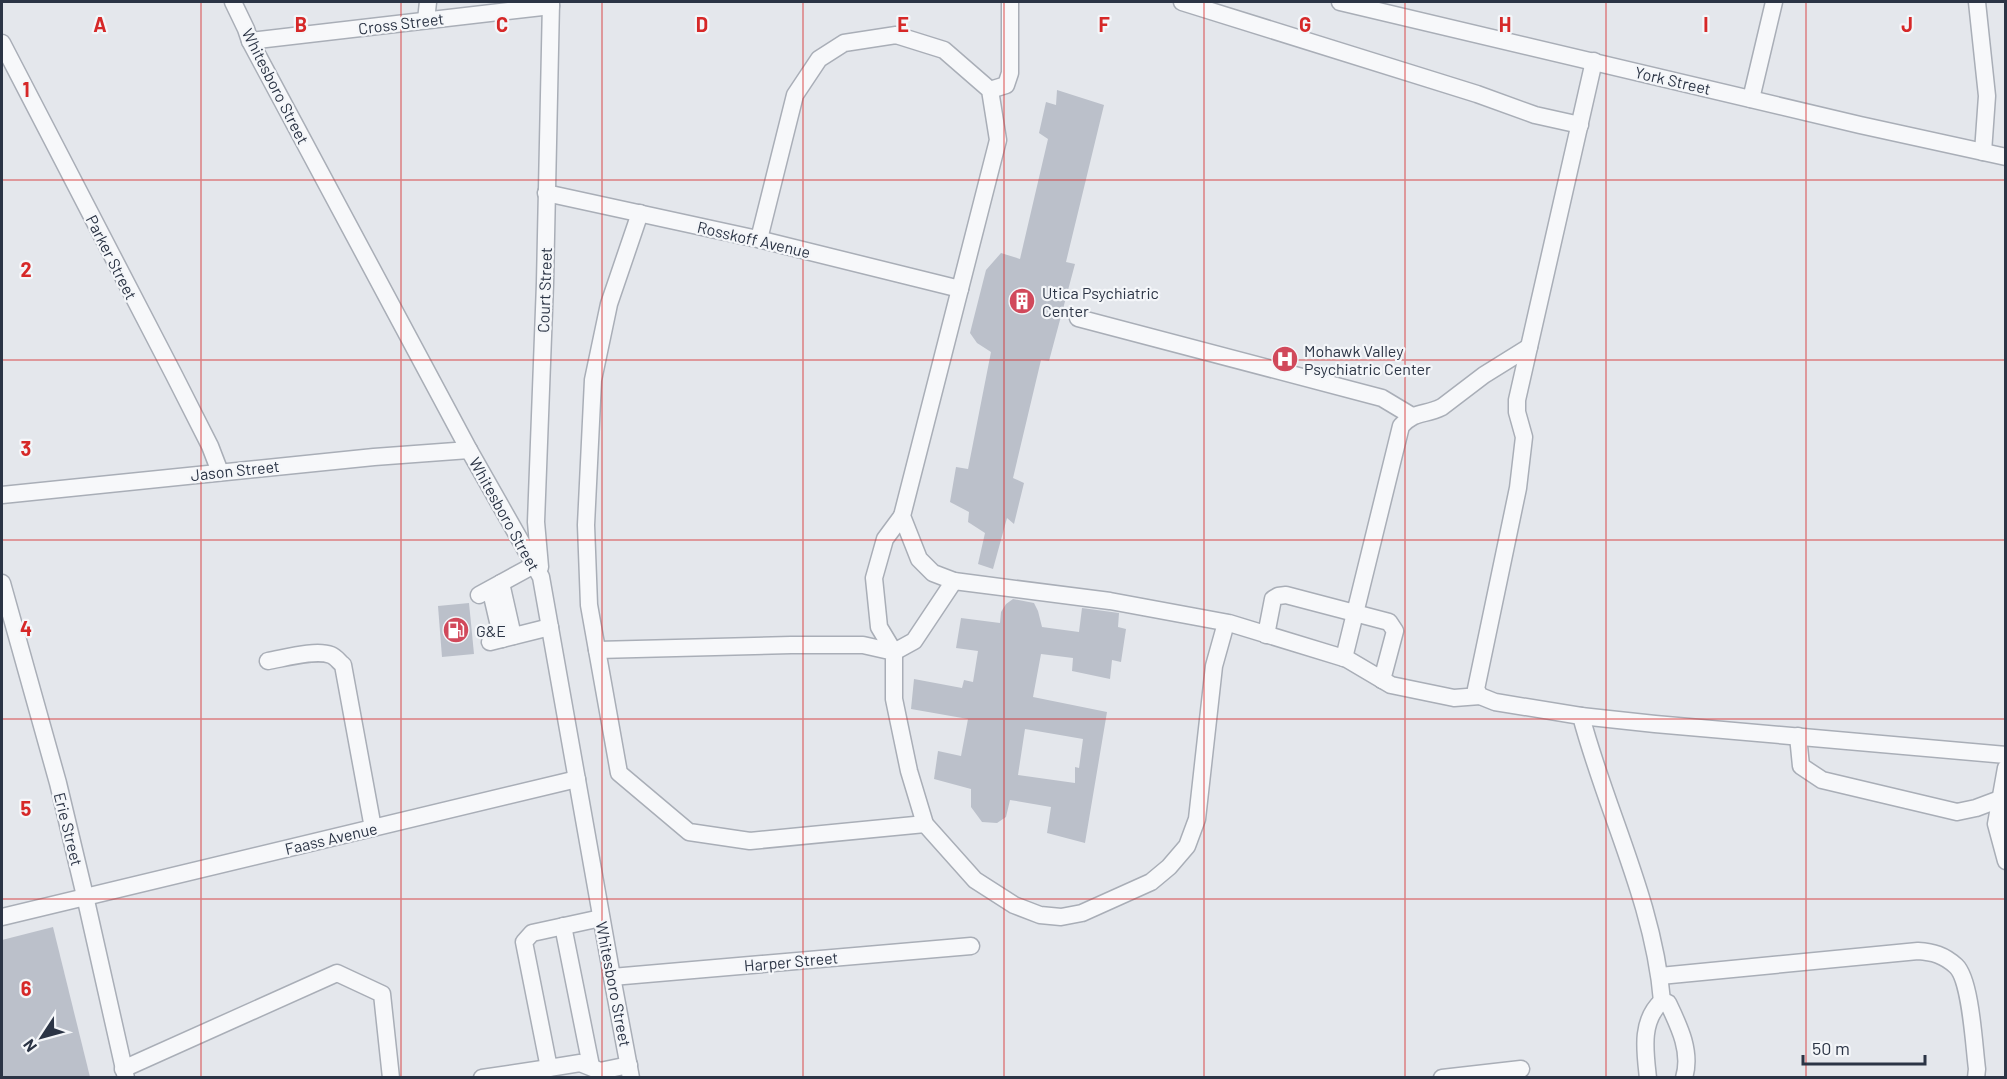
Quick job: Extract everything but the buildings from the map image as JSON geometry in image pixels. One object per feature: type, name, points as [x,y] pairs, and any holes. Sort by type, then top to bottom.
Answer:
[{"type":"street","name":"Whitesboro Street","points":[[233,2],[250,41],[469,450],[538,571],[630,1071]]},
{"type":"street","points":[[426,20],[428,2]]},
{"type":"street","points":[[990,90],[1006,85],[1010,73],[1010,2]]},
{"type":"street","points":[[1182,2],[1477,94],[1535,115],[1580,125]]},
{"type":"street","name":"York Street","points":[[1340,2],[1415,10],[1594,61],[1860,125],[2006,157]]},
{"type":"street","points":[[1751,99],[1774,2]]},
{"type":"street","points":[[1977,2],[1987,96],[1983,152]]},
{"type":"street","name":"Cross Street","points":[[250,41],[551,4]]},
{"type":"street","name":"Court Street","points":[[538,571],[536,522],[545,283],[547,140],[551,89],[551,4]]},
{"type":"street","points":[[759,239],[795,95],[819,59],[844,43],[896,35],[944,50],[990,90],[998,140],[902,516],[885,538],[874,578],[879,627],[894,652],[894,699],[909,771],[925,824],[975,880],[1014,905],[1040,915],[1061,917],[1082,913],[1151,882],[1169,867],[1187,846],[1197,819],[1214,666],[1226,623]]},
{"type":"street","name":"Parker Street","points":[[2,43],[173,373],[210,446],[220,472]]},
{"type":"street","points":[[1480,696],[1476,689],[1518,488],[1524,437],[1517,411],[1517,400],[1594,61]]},
{"type":"street","name":"Rosskoff Avenue","points":[[546,193],[759,239],[960,289]]},
{"type":"street","points":[[640,213],[609,304],[593,380],[586,525],[589,605],[619,773],[689,832],[750,841],[925,824]]},
{"type":"street","points":[[1078,318],[1382,398],[1412,416]]},
{"type":"street","points":[[1344,658],[1401,426],[1412,416],[1442,407],[1484,375],[1529,347]]},
{"type":"street","name":"Jason Street","points":[[2,495],[374,457],[469,450]]},
{"type":"street","points":[[902,516],[920,559],[933,573],[954,581],[1110,601],[1226,623],[1344,658],[1391,685],[1454,698],[1480,696],[1495,702],[1581,716],[2006,755]]},
{"type":"street","points":[[538,571],[490,589],[502,639],[550,627]]},
{"type":"street","points":[[597,650],[863,645],[894,652],[914,641],[954,581]]},
{"type":"street","name":"Erie Street","points":[[2,583],[55,772],[86,896],[124,1073]]},
{"type":"street","points":[[1266,635],[1273,599],[1286,595],[1389,622],[1394,627],[1382,680]]},
{"type":"street","points":[[268,661],[313,653],[333,656],[343,665],[373,828]]},
{"type":"street","points":[[1581,716],[1588,743],[1634,875],[1660,976],[1662,1001]]},
{"type":"street","points":[[1798,736],[1801,766],[1822,780],[1957,812],[1977,808],[2000,799]]},
{"type":"street","points":[[2006,768],[1996,824],[2006,861]]},
{"type":"street","name":"Faass Avenue","points":[[2,917],[577,779]]},
{"type":"street","points":[[549,1068],[524,942],[532,933],[601,918]]},
{"type":"street","points":[[563,926],[591,1066]]},
{"type":"street","name":"Harper Street","points":[[612,977],[971,946]]},
{"type":"street","points":[[1660,976],[1918,951],[1938,953],[1958,967],[1967,989],[1976,1077]]},
{"type":"street","points":[[124,1073],[338,973],[382,994],[392,1077]]},
{"type":"street","points":[[1648,1077],[1644,1046],[1646,1033],[1654,1008],[1662,1001]]},
{"type":"street","points":[[1662,1001],[1668,1003],[1681,1030],[1685,1047],[1684,1077]]},
{"type":"street","points":[[482,1077],[580,1063],[600,1071],[630,1071]]},
{"type":"street","points":[[1442,1077],[1521,1069]]},
{"type":"place","name":"Utica Psychiatric Center","points":[[1022,301]]},
{"type":"place","name":"Mohawk Valley Psychiatric Center","points":[[1285,359]]},
{"type":"place","name":"G&E","points":[[456,630]]}]
